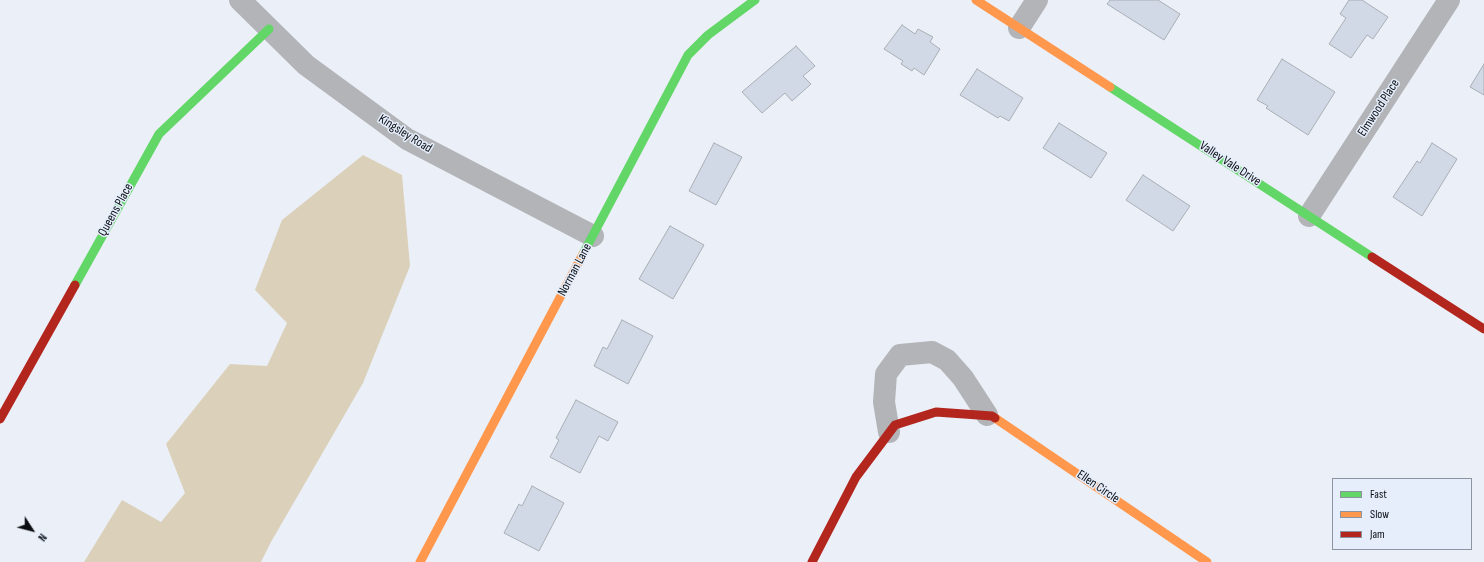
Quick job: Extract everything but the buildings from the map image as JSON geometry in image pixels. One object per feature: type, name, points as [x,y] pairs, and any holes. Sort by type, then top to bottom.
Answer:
[{"type":"street","name":"Kingsley Road","points":[[240,0],[306,65],[407,139],[593,236]]},
{"type":"street","name":"Norman Lane","points":[[426,560],[688,55],[708,35],[755,0]]},
{"type":"street","name":"Valley Vale Drive","points":[[976,0],[1484,329]]},
{"type":"street","points":[[1019,28],[1037,0]]},
{"type":"street","name":"Elmwood Place","points":[[1309,216],[1449,0]]},
{"type":"street","name":"Queens Place","points":[[0,419],[159,134],[269,29]]},
{"type":"street","name":"Ellen Circle","points":[[889,432],[884,402],[886,374],[900,356],[932,352],[947,360],[963,378],[987,415]]},
{"type":"street","name":"Ellen Circle","points":[[812,562],[856,477],[889,432],[895,425],[936,412],[992,416],[1207,562]]},
{"type":"shaded area","points":[[363,155],[402,175],[410,266],[363,383],[271,542],[261,562],[84,562],[122,500],[161,522],[185,493],[166,444],[230,364],[267,366],[287,323],[255,290],[282,220]]},
{"type":"traffic: fast","points":[[583,254],[688,55],[708,35],[755,0]]},
{"type":"traffic: fast","points":[[75,285],[159,134],[269,29]]},
{"type":"traffic: fast","points":[[1110,87],[1372,257]]},
{"type":"traffic: slow","points":[[976,0],[1110,87]]},
{"type":"traffic: slow","points":[[420,562],[583,254]]},
{"type":"traffic: slow","points":[[995,418],[1207,562]]},
{"type":"traffic: jam","points":[[1372,257],[1484,329]]},
{"type":"traffic: jam","points":[[0,419],[75,285]]},
{"type":"traffic: jam","points":[[812,562],[856,477],[895,425],[936,412],[992,416],[995,418]]}]
